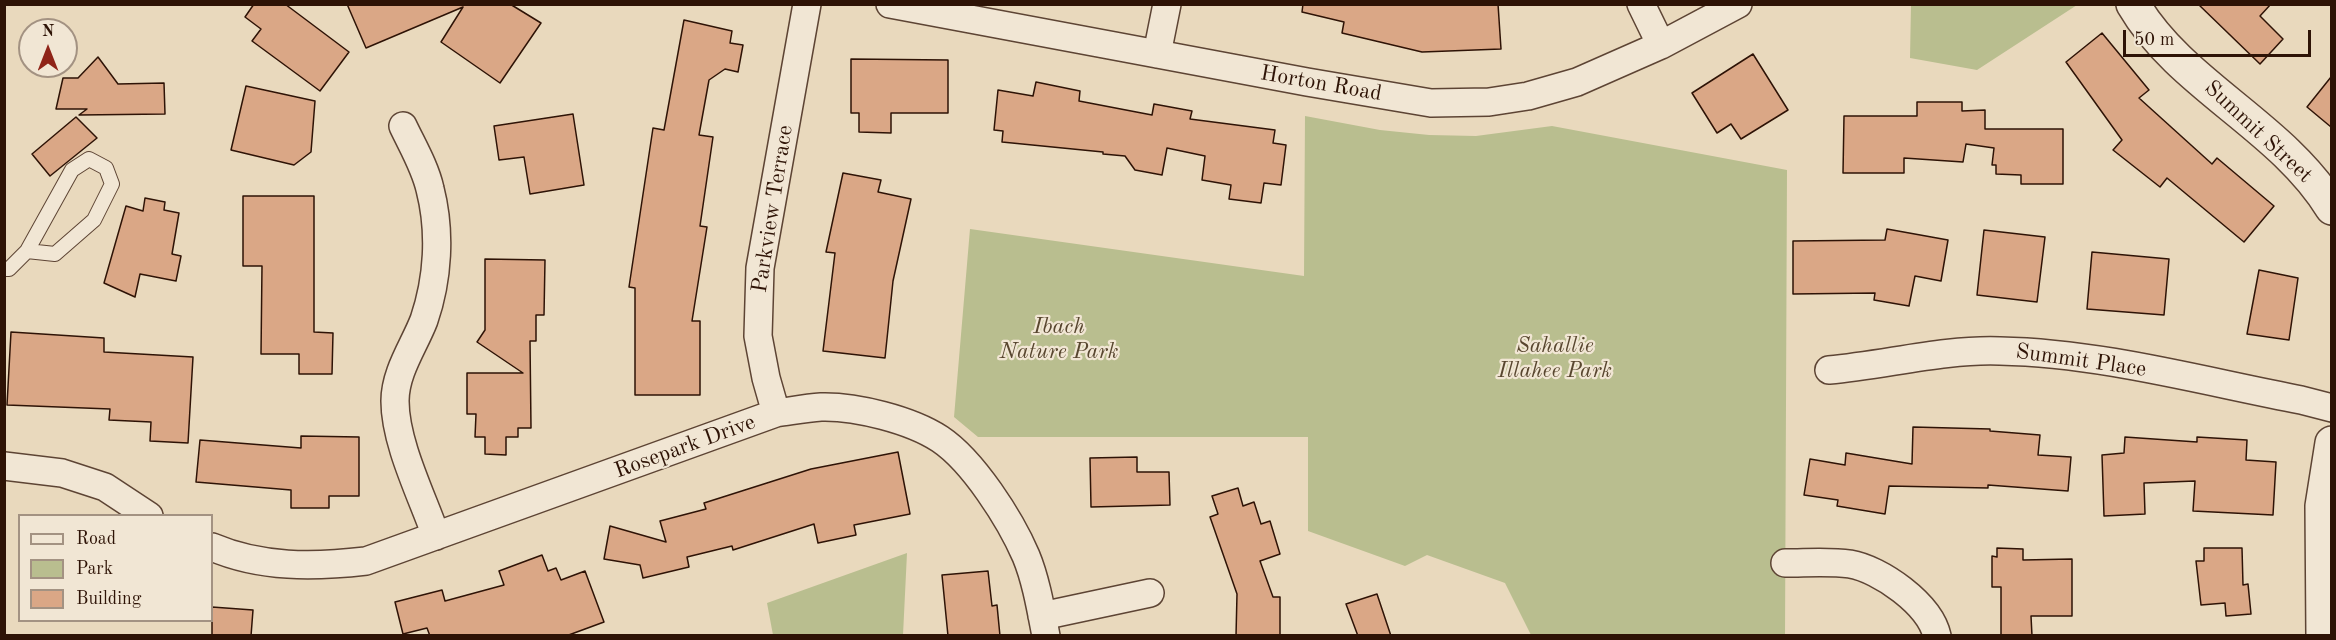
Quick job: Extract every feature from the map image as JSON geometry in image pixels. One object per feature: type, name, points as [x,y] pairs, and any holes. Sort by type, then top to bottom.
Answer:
[{"type":"street","name":"Parkview Terrace","points":[[776,413],[758,336],[760,268],[807,4]]},
{"type":"street","name":"Horton Road","points":[[890,4],[1431,103],[1489,102],[1527,96],[1577,82],[1661,45],[1738,4]]},
{"type":"street","points":[[1157,54],[1167,4]]},
{"type":"street","points":[[1641,4],[1661,45]]},
{"type":"street","name":"Summit Street","points":[[2133,4],[2144,22],[2165,46],[2292,158],[2328,197]]},
{"type":"street","points":[[403,126],[430,188],[437,255],[432,289],[424,319],[398,380],[395,399],[396,417],[400,437],[436,536]]},
{"type":"street","name":"Summit Place","points":[[1829,370],[1872,366],[1925,356],[1998,351],[2050,353],[2109,362],[2331,408]]},
{"type":"street","name":"Rosepark Drive","points":[[213,547],[249,559],[285,564],[326,566],[366,561],[776,413],[822,407],[869,412],[908,425],[939,439],[963,461],[1006,515],[1027,558],[1044,626]]},
{"type":"street","points":[[2323,636],[2322,506],[2331,442]]},
{"type":"street","points":[[4,466],[62,473],[105,487],[146,514]]},
{"type":"street","points":[[1785,563],[1851,564],[1879,574],[1902,589],[1921,608],[1936,630],[1937,636]]},
{"type":"street","points":[[1044,626],[1150,593]]},
{"type":"lane","points":[[4,269],[9,269],[27,251],[72,170],[88,159],[106,168],[112,184],[94,220],[55,255],[27,251]]},
{"type":"green space","points":[[1911,4],[2077,5],[1977,70],[1910,58]]},
{"type":"green space","name":"Sahallie Illahee Park","points":[[1305,116],[1380,130],[1429,135],[1476,136],[1552,126],[1787,170],[1785,635],[1531,635],[1505,583],[1427,555],[1405,566],[1308,531],[1308,437],[978,437],[954,417],[970,229],[1304,276]]},
{"type":"green space","points":[[907,553],[903,635],[773,635],[767,603]]},
{"type":"building","points":[[254,4],[285,4],[349,52],[320,91],[252,41],[261,29],[245,17]]},
{"type":"building","points":[[347,4],[510,4],[541,23],[500,83],[441,42],[463,7],[366,48]]},
{"type":"building","points":[[1303,4],[1498,4],[1501,49],[1422,52],[1342,33],[1344,22],[1302,12]]},
{"type":"building","points":[[2198,4],[2271,4],[2260,16],[2283,39],[2260,64]]},
{"type":"building","points":[[684,20],[732,31],[730,43],[743,45],[738,72],[725,69],[709,80],[699,135],[713,137],[700,226],[707,227],[692,321],[700,321],[700,395],[635,395],[635,288],[629,287],[653,128],[664,130]]},
{"type":"building","points":[[2102,33],[2149,90],[2139,98],[2212,164],[2217,158],[2274,206],[2244,242],[2167,178],[2160,187],[2113,150],[2122,140],[2066,62]]},
{"type":"building","points":[[1753,54],[1788,110],[1741,139],[1731,124],[1717,133],[1692,93]]},
{"type":"building","points":[[98,57],[118,84],[164,83],[165,114],[79,115],[87,109],[56,109],[63,78],[78,78]]},
{"type":"building","points":[[851,59],[948,60],[948,113],[891,113],[891,133],[859,132],[859,113],[851,113]]},
{"type":"building","points":[[2331,77],[2331,127],[2307,107]]},
{"type":"building","points":[[1036,82],[1080,91],[1079,101],[1152,115],[1154,104],[1192,111],[1190,119],[1275,130],[1273,143],[1286,145],[1281,185],[1264,183],[1261,203],[1229,199],[1231,185],[1202,180],[1205,156],[1167,148],[1162,175],[1135,170],[1125,156],[1002,142],[1003,131],[994,130],[998,90],[1033,96]]},
{"type":"building","points":[[246,86],[315,101],[311,152],[294,165],[231,150]]},
{"type":"building","points":[[1917,102],[1962,102],[1962,111],[1985,110],[1985,129],[2063,129],[2063,184],[2021,184],[2021,175],[1996,174],[1996,165],[1992,165],[1994,148],[1966,144],[1963,162],[1904,158],[1904,173],[1843,173],[1844,116],[1917,116]]},
{"type":"building","points":[[573,114],[584,185],[530,194],[524,157],[499,160],[494,126]]},
{"type":"building","points":[[76,117],[97,138],[50,176],[32,154]]},
{"type":"building","points":[[843,173],[881,180],[878,192],[911,199],[893,281],[885,358],[823,351],[835,253],[826,252]]},
{"type":"building","points":[[243,196],[314,196],[314,332],[333,333],[332,374],[299,374],[299,354],[261,354],[262,266],[243,266]]},
{"type":"building","points":[[145,198],[165,202],[164,210],[179,213],[172,254],[181,256],[176,281],[140,274],[135,297],[104,283],[126,206],[143,211]]},
{"type":"building","points":[[1887,229],[1948,240],[1941,281],[1915,276],[1909,306],[1874,300],[1875,293],[1793,294],[1793,241],[1885,240]]},
{"type":"building","points":[[1984,230],[2045,237],[2037,302],[1977,295]]},
{"type":"building","points":[[2092,252],[2169,259],[2164,315],[2087,309]]},
{"type":"building","points":[[485,259],[545,260],[544,315],[536,315],[536,341],[530,341],[531,428],[518,428],[518,437],[506,437],[506,455],[485,454],[485,437],[475,437],[476,414],[467,414],[467,373],[523,373],[477,342],[485,330]]},
{"type":"building","points":[[2259,270],[2298,278],[2289,340],[2247,334]]},
{"type":"building","points":[[11,332],[104,338],[104,352],[193,357],[188,443],[150,441],[151,422],[109,420],[110,409],[7,405]]},
{"type":"building","points":[[1913,427],[1990,429],[1990,431],[2040,435],[2038,455],[2071,457],[2068,491],[1988,485],[1988,488],[1889,486],[1885,514],[1837,506],[1838,500],[1804,495],[1810,459],[1845,465],[1846,453],[1912,464]]},
{"type":"building","points":[[301,436],[359,437],[359,496],[329,496],[329,508],[291,508],[291,490],[196,482],[200,440],[301,448]]},
{"type":"building","points":[[2125,437],[2197,442],[2197,437],[2247,440],[2246,460],[2276,462],[2273,515],[2193,511],[2195,481],[2144,483],[2145,514],[2104,516],[2102,455],[2124,453]]},
{"type":"building","points":[[898,452],[910,514],[854,525],[856,535],[818,543],[814,524],[733,550],[732,546],[687,557],[689,567],[643,578],[640,565],[604,559],[610,526],[666,542],[660,521],[706,509],[704,503],[811,469]]},
{"type":"building","points":[[1137,457],[1137,472],[1169,472],[1170,505],[1091,507],[1090,458]]},
{"type":"building","points":[[1238,488],[1243,506],[1254,502],[1261,524],[1270,521],[1280,554],[1260,561],[1273,597],[1280,597],[1280,636],[1236,636],[1237,594],[1210,517],[1218,514],[1212,496]]},
{"type":"building","points":[[1997,548],[2023,549],[2023,560],[2072,559],[2072,616],[2031,616],[2032,636],[2001,636],[2001,587],[1992,587],[1992,556],[1997,557]]},
{"type":"building","points":[[2204,548],[2242,548],[2243,585],[2248,584],[2251,614],[2226,616],[2225,603],[2201,605],[2196,561],[2204,561]]},
{"type":"building","points":[[542,555],[548,571],[556,568],[561,580],[585,571],[604,622],[566,636],[430,636],[427,628],[403,634],[395,602],[442,590],[445,601],[504,585],[499,571]]},
{"type":"building","points":[[988,571],[992,606],[997,605],[1000,636],[948,636],[942,575]]},
{"type":"building","points":[[1377,594],[1391,636],[1358,636],[1346,604]]},
{"type":"building","points":[[213,607],[253,610],[251,636],[212,636]]},
{"type":"park label","name":"Ibach Nature Park","points":[[1059,340]]}]
